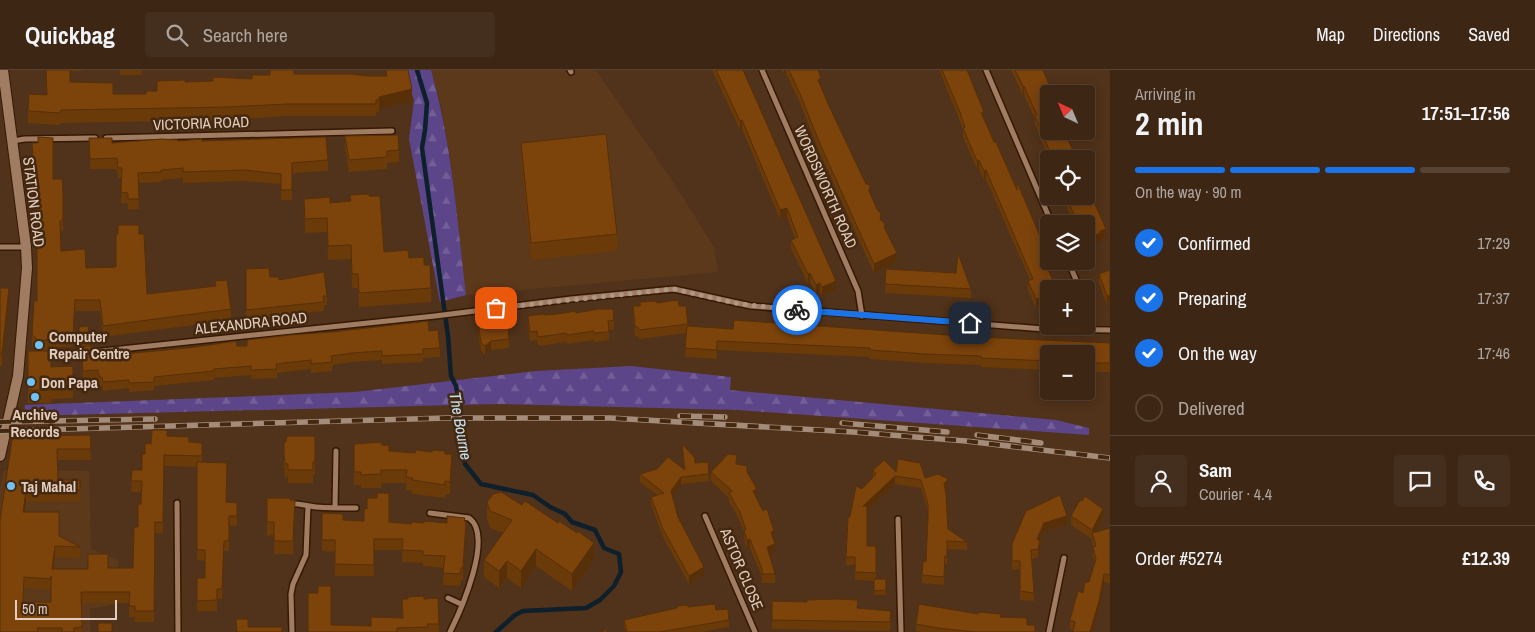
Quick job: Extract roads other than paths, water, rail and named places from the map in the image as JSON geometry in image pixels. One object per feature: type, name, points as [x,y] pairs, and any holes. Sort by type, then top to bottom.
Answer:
[{"type":"main road","name":"STATION ROAD","points":[[0,456],[24,358],[26,268],[26,247],[3,70]]},
{"type":"street","name":"WORDSWORTH ROAD","points":[[762,70],[858,291],[862,316]]},
{"type":"street","points":[[986,70],[1048,215]]},
{"type":"street","name":"VICTORIA ROAD","points":[[11,141],[25,139],[392,131]]},
{"type":"street","points":[[0,248],[26,247]]},
{"type":"street","name":"ALEXANDRA ROAD","points":[[38,357],[674,289],[751,306],[862,316],[1040,328]]},
{"type":"street","points":[[483,291],[484,310]]},
{"type":"street","name":"ALEXANDRA ROAD","points":[[1095,331],[1110,330]]},
{"type":"street","points":[[335,508],[336,451]]},
{"type":"street","points":[[177,503],[178,632]]},
{"type":"street","points":[[286,504],[302,503],[308,506],[356,508]]},
{"type":"street","points":[[292,632],[292,584],[306,555],[308,506]]},
{"type":"street","points":[[430,514],[469,518],[474,522],[478,536],[475,570],[450,632]]},
{"type":"street","name":"ASTOR CLOSE","points":[[705,516],[755,632]]},
{"type":"street","points":[[898,519],[901,632]]},
{"type":"street","points":[[1049,632],[1064,558]]},
{"type":"street","points":[[448,598],[461,604]]},
{"type":"waterway","name":"The Bourne","points":[[417,70],[427,103],[422,148],[448,336],[451,376],[456,386],[460,406],[465,464],[481,484],[533,495],[550,507],[565,514],[572,522],[595,530],[604,548],[619,554],[621,572],[614,586],[600,600],[586,608],[523,611],[515,615],[496,632]]},
{"type":"railway","points":[[680,416],[725,417]]},
{"type":"railway","points":[[0,431],[447,418],[610,418],[853,432],[966,441],[1110,458]]},
{"type":"railway","points":[[0,422],[155,419]]},
{"type":"railway","points":[[842,423],[947,432]]},
{"type":"railway","points":[[977,435],[1041,443]]},
{"type":"place","name":"Computer Repair Centre","points":[[39,345]]},
{"type":"place","name":"Don Papa","points":[[31,382]]},
{"type":"place","name":"Archive Records","points":[[35,397]]},
{"type":"place","name":"Taj Mahal","points":[[11,486]]}]
